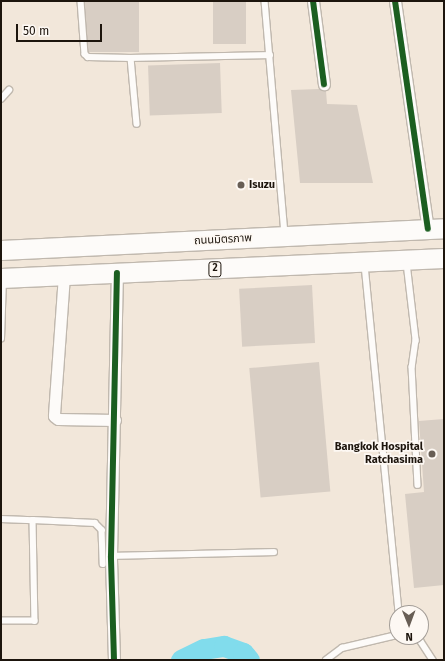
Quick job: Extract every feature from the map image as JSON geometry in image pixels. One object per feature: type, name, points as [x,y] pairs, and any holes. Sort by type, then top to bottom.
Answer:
[{"type":"highway","name":"ถนนมิตรภาพ","points":[[1,250],[436,229]]},
{"type":"highway","points":[[436,229],[437,259]]},
{"type":"highway","name":"2","points":[[2,278],[437,259]]},
{"type":"street","points":[[313,1],[324,84]]},
{"type":"street","points":[[395,1],[436,229]]},
{"type":"street","points":[[114,660],[111,556],[117,273]]},
{"type":"street","points":[[64,275],[54,416],[58,419],[115,420]]},
{"type":"lane","points":[[81,1],[85,54],[88,57],[132,58],[270,55]]},
{"type":"lane","points":[[265,1],[285,237]]},
{"type":"lane","points":[[132,58],[137,124]]},
{"type":"lane","points":[[1,99],[8,90]]},
{"type":"lane","points":[[407,260],[416,340],[412,367],[418,485]]},
{"type":"lane","points":[[364,262],[397,605]]},
{"type":"lane","points":[[1,339],[2,278]]},
{"type":"lane","points":[[1,519],[96,523],[102,530],[103,564]]},
{"type":"lane","points":[[1,621],[34,621],[33,520]]},
{"type":"lane","points":[[111,556],[274,552]]},
{"type":"lane","points":[[326,660],[342,648],[389,636]]},
{"type":"lane","points":[[424,645],[434,660]]},
{"type":"building","points":[[85,1],[139,1],[139,52],[85,52]]},
{"type":"building","points":[[213,1],[246,1],[246,44],[213,44]]},
{"type":"building","points":[[220,63],[222,113],[150,115],[148,66]]},
{"type":"building","points":[[319,89],[326,91],[327,104],[357,105],[373,183],[300,183],[291,90]]},
{"type":"building","points":[[312,285],[315,343],[242,347],[239,289]]},
{"type":"building","points":[[319,362],[330,492],[261,498],[249,368]]},
{"type":"building","name":"Bangkok Hospital Ratchasima","points":[[444,419],[444,585],[414,588],[405,494],[424,492],[419,421]]},
{"type":"waterway","points":[[181,660],[204,649],[224,646],[243,653],[249,660]]},
{"type":"cycle path","points":[[313,1],[324,84]]},
{"type":"cycle path","points":[[395,1],[428,229]]},
{"type":"cycle path","points":[[114,660],[111,556],[117,273]]},
{"type":"place","name":"Isuzu","points":[[241,185]]},
{"type":"place","name":"Bangkok Hospital Ratchasima","points":[[432,454]]}]
